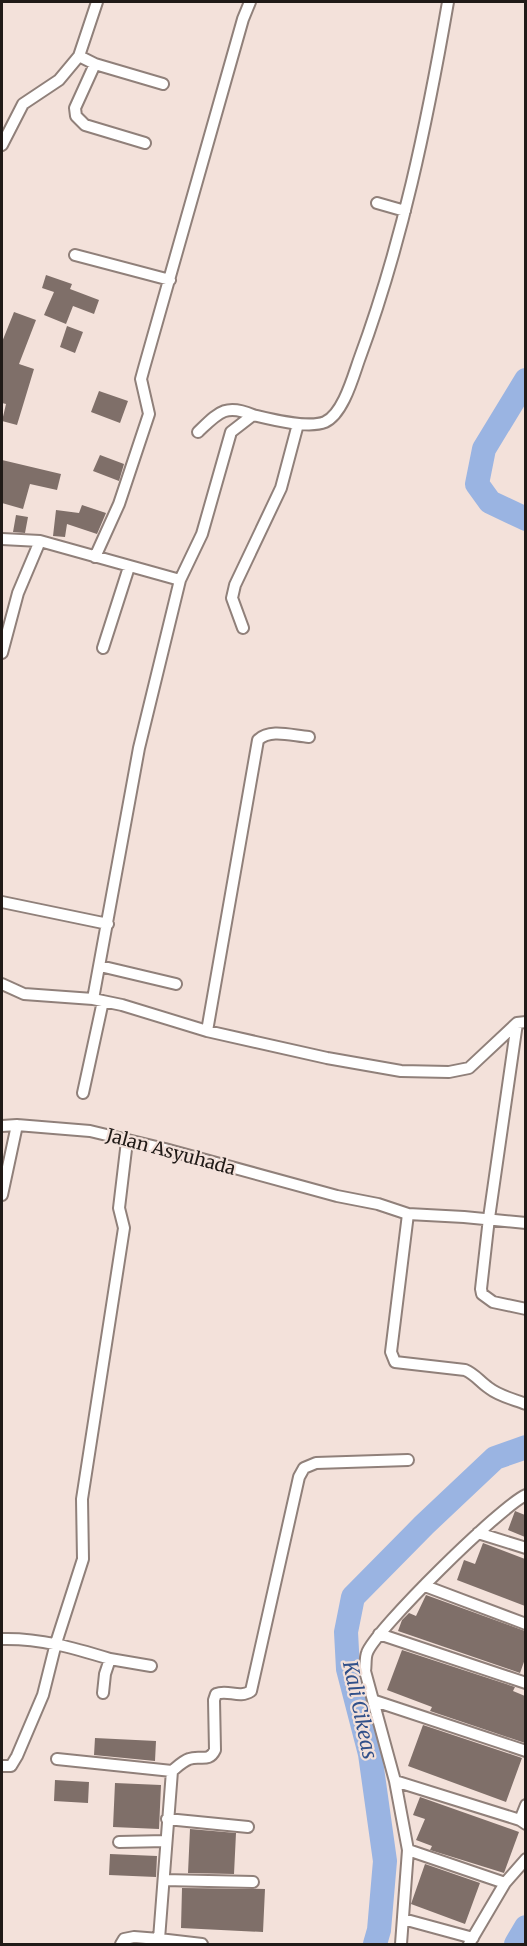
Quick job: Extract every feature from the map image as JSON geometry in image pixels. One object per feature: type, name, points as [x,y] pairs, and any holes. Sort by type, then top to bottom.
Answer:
[{"type":"street","points":[[2,145],[23,104],[59,80],[79,56],[97,2]]},
{"type":"street","points":[[96,557],[119,504],[149,414],[141,379],[243,19],[250,2]]},
{"type":"street","points":[[198,432],[214,416],[227,409],[240,409],[253,415],[298,424],[325,422],[342,405],[381,302],[405,211],[431,99],[448,2]]},
{"type":"street","points":[[79,56],[96,64],[163,84]]},
{"type":"street","points":[[96,64],[75,108],[76,116],[85,125],[145,143]]},
{"type":"street","points":[[377,203],[405,211]]},
{"type":"street","points":[[75,255],[170,279]]},
{"type":"street","points":[[82,1093],[98,1000],[100,966],[139,748],[180,580],[202,534],[231,432],[253,415]]},
{"type":"street","points":[[243,628],[232,598],[281,488],[298,424]]},
{"type":"street","points":[[2,539],[40,541],[180,580]]},
{"type":"street","points":[[2,653],[18,593],[40,541]]},
{"type":"street","points":[[104,648],[129,567]]},
{"type":"street","points":[[207,1031],[258,740],[270,733],[309,738]]},
{"type":"street","points":[[2,902],[108,924]]},
{"type":"street","points":[[100,966],[176,984]]},
{"type":"street","points":[[2,984],[24,994],[98,1000],[207,1031],[327,1058],[391,1069],[449,1072],[469,1068],[521,1022]]},
{"type":"street","points":[[521,1022],[489,1218],[482,1294],[493,1302],[525,1309]]},
{"type":"street","points":[[2,1195],[17,1125]]},
{"type":"street","name":"Jalan Asyuhada","points":[[2,1126],[17,1125],[90,1131],[338,1196],[378,1204],[408,1214],[489,1218],[525,1223]]},
{"type":"street","points":[[2,1766],[11,1766],[17,1756],[43,1695],[56,1643],[83,1559],[82,1499],[124,1228],[119,1208],[127,1141]]},
{"type":"street","points":[[408,1214],[392,1358],[395,1362],[465,1370],[474,1374],[489,1389],[525,1404]]},
{"type":"street","points":[[57,1759],[171,1771],[185,1761],[209,1759],[215,1750],[214,1700],[216,1694],[223,1691],[242,1695],[251,1691],[298,1477],[304,1468],[316,1463],[408,1461]]},
{"type":"street","points":[[401,1944],[408,1850],[395,1781],[365,1671],[367,1653],[379,1634],[478,1533],[525,1495]]},
{"type":"street","points":[[478,1533],[525,1548]]},
{"type":"street","points":[[425,1586],[525,1624]]},
{"type":"street","points":[[379,1634],[525,1683]]},
{"type":"street","points":[[2,1639],[34,1639],[110,1659],[151,1666]]},
{"type":"street","points":[[103,1693],[105,1674],[110,1659]]},
{"type":"street","points":[[375,1701],[525,1751]]},
{"type":"street","points":[[159,1939],[171,1771]]},
{"type":"street","points":[[395,1781],[523,1822],[525,1805]]},
{"type":"street","points":[[167,1819],[248,1827]]},
{"type":"street","points":[[119,1842],[166,1841]]},
{"type":"street","points":[[408,1850],[505,1883]]},
{"type":"street","points":[[403,1919],[471,1941],[505,1883],[525,1859]]},
{"type":"street","points":[[164,1880],[253,1882]]},
{"type":"street","points":[[121,1944],[124,1939],[159,1939],[202,1944]]},
{"type":"building","points":[[46,275],[72,284],[70,289],[99,300],[94,314],[73,306],[66,324],[44,315],[54,292],[42,288]]},
{"type":"building","points":[[14,312],[36,320],[19,364],[34,369],[17,425],[2,421],[6,404],[2,403],[2,342]]},
{"type":"building","points":[[67,326],[83,332],[75,353],[60,347]]},
{"type":"building","points":[[99,391],[128,401],[120,423],[91,412]]},
{"type":"building","points":[[100,455],[124,464],[119,481],[93,471]]},
{"type":"building","points":[[2,460],[61,474],[57,490],[30,484],[23,509],[2,503]]},
{"type":"building","points":[[82,505],[106,513],[97,534],[67,524],[65,537],[53,536],[56,510],[79,513]]},
{"type":"building","points":[[16,515],[28,517],[25,533],[13,532]]},
{"type":"building","points":[[515,1511],[525,1515],[525,1537],[508,1530]]},
{"type":"building","points":[[483,1543],[525,1559],[525,1606],[457,1580],[464,1560],[475,1564]]},
{"type":"building","points":[[426,1595],[525,1631],[525,1659],[520,1673],[398,1631],[402,1620],[409,1613],[416,1616]]},
{"type":"building","points":[[402,1650],[515,1687],[513,1691],[525,1696],[525,1743],[430,1711],[432,1707],[387,1690]]},
{"type":"building","points":[[423,1725],[522,1758],[506,1802],[408,1766]]},
{"type":"building","points":[[95,1738],[156,1741],[155,1761],[94,1755]]},
{"type":"building","points":[[55,1780],[89,1782],[88,1803],[54,1801]]},
{"type":"building","points":[[115,1783],[161,1785],[159,1829],[113,1827]]},
{"type":"building","points":[[420,1797],[519,1832],[504,1873],[430,1850],[432,1846],[416,1840],[425,1819],[413,1815]]},
{"type":"building","points":[[190,1829],[236,1833],[234,1874],[188,1873]]},
{"type":"building","points":[[110,1854],[157,1856],[156,1877],[109,1875]]},
{"type":"building","points":[[425,1864],[480,1883],[465,1924],[411,1904]]},
{"type":"building","points":[[182,1888],[265,1889],[263,1932],[181,1928]]},
{"type":"waterway","name":"Kali Cikeas","points":[[526,380],[484,449],[477,484],[490,502],[526,519]]},
{"type":"waterway","name":"Kali Cikeas","points":[[375,1944],[379,1930],[385,1861],[370,1754],[348,1669],[346,1632],[353,1597],[495,1458],[526,1447]]},
{"type":"waterway","name":"Kali Cikeas","points":[[516,1944],[526,1927]]}]
